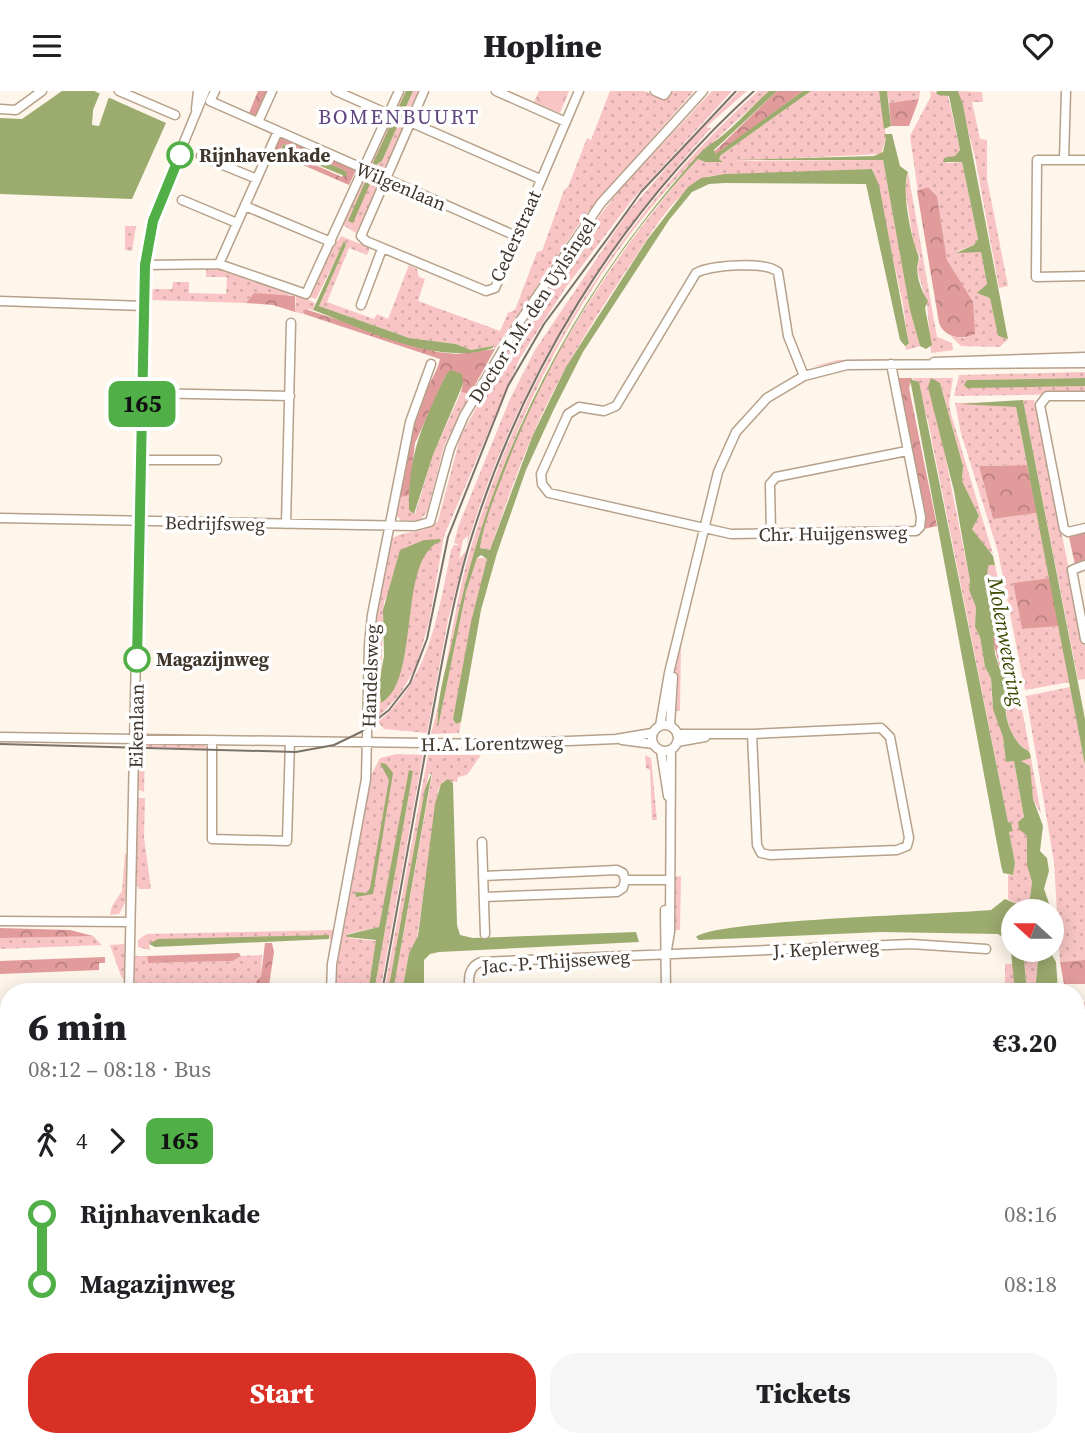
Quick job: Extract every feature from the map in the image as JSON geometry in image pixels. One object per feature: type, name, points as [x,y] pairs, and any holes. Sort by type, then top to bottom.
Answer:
[{"type":"street","points":[[0,109],[16,110],[42,91]]},
{"type":"street","points":[[119,91],[174,115]]},
{"type":"street","points":[[195,115],[198,91]]},
{"type":"street","points":[[195,115],[205,91]]},
{"type":"street","name":"Wilgenlaan","points":[[215,91],[210,101],[516,236]]},
{"type":"street","points":[[258,122],[272,91]]},
{"type":"street","points":[[336,91],[388,114]]},
{"type":"street","points":[[145,265],[219,264],[306,294],[399,91]]},
{"type":"street","points":[[386,180],[424,91]]},
{"type":"street","points":[[496,91],[509,94],[566,122]]},
{"type":"street","name":"Cederstraat","points":[[386,180],[361,236],[382,249],[486,291],[495,288],[579,91]]},
{"type":"street","points":[[655,91],[664,95],[667,91]]},
{"type":"street","name":"Doctor J.M. den Uylsingel","points":[[430,522],[450,448],[464,416],[528,310],[601,203],[703,91]]},
{"type":"street","points":[[1064,160],[1066,91]]},
{"type":"street","name":"Eikenlaan","points":[[129,983],[145,265],[159,203],[195,115]]},
{"type":"street","points":[[410,122],[540,179]]},
{"type":"street","points":[[219,264],[278,131]]},
{"type":"street","points":[[201,156],[257,179]]},
{"type":"street","points":[[1085,160],[1037,160],[1036,277],[1085,276]]},
{"type":"street","points":[[182,200],[237,223]]},
{"type":"street","points":[[245,206],[331,242]]},
{"type":"street","points":[[361,305],[382,249]]},
{"type":"street","name":"Chr. Huijgensweg","points":[[802,373],[788,336],[778,272],[769,267],[708,267],[696,274],[615,406],[604,411],[579,407],[568,414],[541,474],[542,484],[549,493],[704,530],[771,535],[916,531],[920,527],[921,517],[891,364]]},
{"type":"street","points":[[0,301],[144,306]]},
{"type":"street","points":[[286,524],[292,323]]},
{"type":"street","points":[[668,799],[661,751],[653,744],[652,733],[660,726],[718,472],[737,432],[767,398],[802,373],[847,365],[1085,357]]},
{"type":"street","points":[[926,363],[957,366],[1085,363]]},
{"type":"street","name":"Handelsweg","points":[[331,983],[332,964],[366,779],[369,744],[369,636],[410,422],[431,364]]},
{"type":"street","points":[[142,393],[290,395]]},
{"type":"street","points":[[1085,396],[1043,398],[1040,405],[1064,529],[1068,532],[1085,528]]},
{"type":"street","points":[[771,535],[770,484],[776,477],[906,451]]},
{"type":"street","points":[[141,460],[217,460]]},
{"type":"street","name":"Bedrijfsweg","points":[[0,518],[389,526],[415,526],[430,522]]},
{"type":"street","points":[[1085,565],[1072,568],[1085,639]]},
{"type":"street","points":[[674,658],[670,726],[677,738]]},
{"type":"street","points":[[660,726],[670,726]]},
{"type":"street","points":[[677,738],[711,736],[752,734],[881,728],[886,730],[890,737],[909,838],[907,846],[897,850],[770,855],[761,853],[757,845],[752,734]]},
{"type":"street","name":"H.A. Lorentzweg","points":[[369,744],[505,744],[616,739],[652,733]]},
{"type":"street","points":[[0,737],[369,744]]},
{"type":"street","points":[[666,983],[663,932],[668,880],[668,799],[671,750],[677,738]]},
{"type":"street","name":"H.A. Lorentzweg","points":[[616,739],[653,744]]},
{"type":"street","points":[[212,740],[212,839],[287,841],[289,742]]},
{"type":"street","points":[[661,751],[671,750]]},
{"type":"street","points":[[482,842],[485,934]]},
{"type":"street","points":[[484,876],[617,870],[623,873],[625,880],[623,888],[617,891],[484,897]]},
{"type":"street","points":[[625,880],[668,880]]},
{"type":"street","points":[[0,921],[130,922]]},
{"type":"street","name":"J. Keplerweg","points":[[666,955],[908,944],[986,949]]},
{"type":"street","name":"Jac. P. Thijsseweg","points":[[469,983],[469,974],[475,964],[481,963],[666,955]]},
{"type":"green space","points":[[258,91],[267,91],[258,117],[249,113]]},
{"type":"green space","points":[[403,91],[406,91],[374,163],[376,165],[382,161],[413,91],[420,91],[383,174],[369,166]]},
{"type":"green space","points":[[539,91],[569,91],[560,113],[534,102]]},
{"type":"green space","points":[[610,91],[644,91],[663,96],[669,91],[694,91],[585,215],[495,349],[493,346],[471,350],[456,344],[409,338],[319,306],[346,245],[344,242],[316,299],[309,297],[335,240],[338,241],[341,236],[370,248],[367,255],[349,248],[327,302],[374,319],[377,314],[388,319],[409,265],[417,269],[419,277],[425,279],[418,301],[500,331],[508,313],[515,310],[537,252],[542,251],[564,190],[568,187],[587,138],[591,140]]},
{"type":"green space","points":[[712,91],[732,91],[632,200],[566,287],[520,358],[444,536],[429,622],[416,667],[400,694],[377,719],[372,704],[372,658],[390,540],[402,534],[427,529],[438,521],[460,438],[506,352],[574,249],[622,187]],"holes":[[[437,539],[438,542],[420,564],[411,598],[403,664],[380,702],[384,602],[411,546]]]},
{"type":"green space","points":[[739,91],[747,91],[706,127],[711,128],[633,222],[565,323],[536,375],[487,486],[467,545],[468,536],[463,540],[459,559],[466,551],[448,620],[427,733],[384,729],[378,722],[409,686],[429,643],[451,550],[454,545],[459,545],[454,543],[458,527],[510,399],[535,350],[628,212],[686,145]]},
{"type":"green space","points":[[758,91],[769,91],[677,178],[628,237],[585,299],[548,366],[516,435],[490,506],[468,579],[451,652],[438,727],[466,592],[477,558],[487,558],[453,719],[456,724],[461,722],[459,733],[431,734],[468,557],[489,491],[515,426],[546,364],[580,303],[619,246],[662,191],[708,139]]},
{"type":"green space","points":[[777,91],[803,91],[726,148],[717,154],[714,152]]},
{"type":"green space","points":[[811,91],[879,91],[886,138],[881,154],[735,161],[883,160],[910,309],[920,346],[906,350],[905,346],[909,345],[902,299],[873,169],[709,176],[685,192],[665,213],[590,327],[541,416],[490,550],[480,548],[492,499],[536,394],[565,341],[631,241],[698,159],[705,162],[723,162],[719,159],[721,155]]},
{"type":"green space","points":[[887,91],[920,91],[919,99],[889,103]]},
{"type":"green space","points":[[930,91],[948,96],[960,150],[955,157],[945,158],[947,163],[962,162],[978,239],[974,245],[956,252],[981,252],[987,284],[978,293],[990,298],[998,336],[1008,339],[1000,347],[961,346],[951,336],[965,338],[954,272],[947,260],[937,196],[928,187],[918,192],[910,136],[931,96]]},
{"type":"green space","points":[[958,91],[982,92],[983,102],[972,102],[980,139],[987,140],[987,179],[1008,286],[999,288],[975,157]]},
{"type":"green space","points":[[919,99],[909,126],[891,126],[889,103]]},
{"type":"green space","points":[[278,137],[356,170],[349,185],[273,152]],"holes":[[[283,144],[346,171],[342,177],[284,151],[281,149]]]},
{"type":"green space","points":[[908,172],[937,337],[952,343],[953,350],[931,353],[927,303],[917,270],[920,256],[914,245],[905,189]]},
{"type":"green space","points":[[364,176],[379,182],[379,185],[356,233],[343,225]]},
{"type":"green space","points":[[928,187],[937,196],[947,260],[973,302],[975,334],[970,336],[949,335],[939,323],[917,191]]},
{"type":"green space","points":[[125,226],[136,226],[132,251],[125,250]]},
{"type":"green space","points":[[206,269],[218,269],[290,294],[285,297],[254,293],[246,303],[151,300],[151,289],[172,289],[173,282],[189,282],[189,293],[226,294],[227,277],[206,277]]},
{"type":"green space","points":[[254,293],[295,296],[295,312],[273,305],[246,303]]},
{"type":"green space","points":[[296,294],[315,303],[313,310],[308,309],[304,314],[295,312]]},
{"type":"green space","points":[[305,309],[437,352],[457,354],[495,349],[470,394],[461,392],[463,384],[447,373],[415,443],[409,495],[398,498],[408,448],[424,394],[440,359],[304,314]]},
{"type":"green space","points":[[888,359],[847,362],[811,367],[838,360]]},
{"type":"green space","points":[[1085,372],[1085,378],[967,380],[965,387],[1085,386],[1085,394],[954,396],[959,375]]},
{"type":"green space","points":[[896,378],[912,378],[909,388],[937,526],[924,529]]},
{"type":"green space","points":[[912,378],[953,378],[949,403],[951,414],[993,554],[982,545],[972,528],[979,516],[962,481],[963,466],[940,383],[942,440],[970,581],[969,590],[976,606],[975,627],[980,637],[985,667],[991,678],[992,701],[1003,737],[1006,762],[1014,761],[1024,817],[1018,822],[1027,836],[1029,849],[1027,861],[1032,882],[1030,899],[1008,899],[1008,875],[1013,875],[1015,863],[1009,832],[1013,830],[1008,822],[928,421],[915,380]]},
{"type":"green space","points":[[461,392],[470,394],[444,446],[427,512],[420,520],[401,521],[395,513],[398,498],[409,495],[409,510],[415,514],[433,455]]},
{"type":"green space","points":[[1023,400],[1034,400],[1085,647],[1085,679],[1078,680]]},
{"type":"green space","points":[[1015,402],[1027,465],[979,466],[993,519],[1037,513],[1050,578],[1013,583],[1022,629],[1059,626],[1070,682],[1025,690],[998,552],[961,433],[955,403]]},
{"type":"green space","points":[[1027,465],[1037,513],[993,519],[979,466]]},
{"type":"green space","points":[[1085,533],[1085,563],[1075,565],[1069,537]]},
{"type":"green space","points":[[989,565],[995,565],[1008,630],[998,617],[988,589]]},
{"type":"green space","points":[[1050,578],[1059,626],[1022,629],[1013,583]]},
{"type":"green space","points":[[995,635],[1007,640],[1006,656],[1016,677],[1004,677],[1001,672],[992,638]]},
{"type":"green space","points":[[681,643],[680,711],[673,711],[674,676]]},
{"type":"green space","points":[[1016,677],[1030,752],[1014,737],[1007,717],[1007,696]]},
{"type":"green space","points":[[1070,687],[1085,765],[1085,960],[1064,962],[1064,899],[1056,899],[1054,862],[1026,696]]},
{"type":"green space","points":[[149,743],[203,744],[208,749],[142,747]]},
{"type":"green space","points":[[142,750],[145,752],[144,792],[137,789],[138,753]]},
{"type":"green space","points":[[397,754],[423,755],[382,983],[376,983],[413,771],[410,770],[379,927],[347,934],[349,938],[376,941],[369,983],[336,983],[338,956],[371,775],[380,758]]},
{"type":"green space","points":[[428,755],[481,755],[467,775],[458,777],[457,782],[444,781],[438,790],[417,939],[409,953],[404,983],[395,983],[432,775],[429,773],[390,983],[386,983]]},
{"type":"green space","points":[[645,755],[651,758],[657,820],[652,820],[650,770],[646,768]]},
{"type":"green space","points":[[1031,758],[1041,814],[1033,799],[1028,765],[1021,761]]},
{"type":"green space","points":[[137,798],[145,798],[144,837],[151,889],[139,889],[136,883]]},
{"type":"green space","points":[[125,854],[129,854],[125,903],[119,914],[110,915],[112,906],[122,891]]},
{"type":"green space","points":[[681,876],[680,930],[674,930],[674,877]]},
{"type":"green space","points":[[0,928],[70,930],[93,936],[0,938]]},
{"type":"green space","points":[[334,930],[331,943],[329,935],[149,944],[150,950],[138,947],[138,940],[147,934]]},
{"type":"green space","points":[[93,936],[102,945],[0,949],[0,938]]},
{"type":"green space","points":[[265,943],[272,943],[274,952],[269,983],[255,983],[261,976]]},
{"type":"green space","points":[[124,944],[126,982],[121,976],[110,945]]},
{"type":"green space","points":[[239,953],[241,956],[233,961],[148,963],[147,956]]},
{"type":"green space","points":[[262,955],[261,976],[255,983],[135,983],[135,956],[147,956],[148,963],[233,961],[241,956]]},
{"type":"green space","points":[[105,957],[105,963],[99,963],[99,970],[0,974],[0,961]]},
{"type":"green space","points":[[1085,960],[1085,983],[1064,983],[1060,963]]},
{"type":"green space","points":[[1024,963],[1038,963],[1036,983],[1026,983]]},
{"type":"green space","points":[[1005,964],[1013,964],[1014,983],[1005,983]]},
{"type":"shaded area","points":[[62,91],[94,91],[166,123],[132,199],[0,194],[0,118],[22,119]]},
{"type":"shaded area","points":[[406,91],[413,91],[382,161],[376,165],[373,163]]},
{"type":"shaded area","points":[[769,91],[777,91],[714,150],[716,154],[803,91],[811,91],[721,155],[719,159],[723,162],[705,162],[698,159],[639,228],[587,304],[543,384],[506,467],[484,528],[480,548],[490,550],[532,437],[566,367],[647,240],[688,187],[701,178],[725,174],[872,169],[879,185],[909,344],[905,346],[900,340],[866,184],[724,183],[709,184],[692,192],[669,220],[583,352],[526,470],[497,553],[481,610],[461,722],[456,724],[453,719],[471,622],[487,559],[481,555],[477,558],[466,592],[438,727],[441,690],[471,563],[492,498],[517,435],[546,374],[579,315],[616,258],[657,203],[702,151],[729,130]]},
{"type":"shaded area","points":[[879,91],[887,91],[891,126],[884,129]]},
{"type":"shaded area","points":[[938,91],[958,91],[963,105],[1008,339],[998,336],[990,298],[977,293],[987,284],[981,252],[956,253],[974,245],[978,239],[962,162],[943,162],[944,158],[955,156],[960,150],[949,96],[938,95]]},
{"type":"shaded area","points":[[884,134],[892,134],[900,166],[908,172],[908,213],[919,256],[918,278],[928,301],[925,308],[932,345],[926,349],[920,346],[910,310],[883,160],[735,160],[874,156],[883,152],[886,138]]},
{"type":"shaded area","points":[[283,144],[346,171],[347,177],[281,150]]},
{"type":"shaded area","points":[[365,182],[370,184],[353,223],[348,221]]},
{"type":"shaded area","points":[[344,241],[346,245],[319,306],[409,338],[456,344],[471,350],[493,348],[472,353],[426,349],[378,335],[313,310]]},
{"type":"shaded area","points":[[451,370],[462,374],[463,384],[433,455],[414,514],[409,510],[409,490],[414,455],[431,407]]},
{"type":"shaded area","points":[[931,378],[940,383],[963,466],[962,481],[979,516],[972,529],[993,556],[995,565],[989,565],[987,576],[989,592],[997,619],[1009,637],[1007,640],[993,636],[995,654],[1002,675],[1016,677],[1007,693],[1007,721],[1015,738],[1029,752],[1031,758],[1021,761],[1030,766],[1033,799],[1043,826],[1040,851],[1047,858],[1049,871],[1044,889],[1047,899],[1030,899],[1032,882],[1027,865],[1027,836],[1019,829],[1018,822],[1024,817],[1014,761],[1006,762],[1003,737],[993,709],[991,678],[985,667],[980,637],[975,627],[976,607],[969,590],[970,581],[954,491],[928,387]]},
{"type":"shaded area","points":[[1085,378],[1085,386],[967,388],[964,385],[967,380]]},
{"type":"shaded area","points":[[910,379],[919,382],[1008,822],[1011,823],[1013,831],[1009,832],[1015,863],[1013,875],[1003,873],[1001,865]]},
{"type":"shaded area","points":[[1023,400],[1085,719],[1085,765],[1016,407],[960,404]]},
{"type":"shaded area","points":[[424,540],[441,541],[427,552],[418,570],[401,670],[394,690],[381,703],[379,683],[384,656],[383,610],[400,550]]},
{"type":"shaded area","points":[[380,763],[386,764],[393,773],[373,894],[356,897],[355,892],[367,893],[370,888],[389,780]]},
{"type":"shaded area","points":[[409,770],[413,771],[376,983],[369,983],[376,940],[346,935],[379,927]]},
{"type":"shaded area","points":[[432,772],[395,983],[390,983],[425,789]]},
{"type":"shaded area","points":[[448,779],[453,783],[457,925],[460,935],[473,938],[636,932],[639,942],[439,952],[430,954],[424,960],[424,983],[404,983],[409,953],[418,936],[435,804],[441,784]]},
{"type":"shaded area","points":[[1001,902],[1001,936],[881,932],[699,940],[696,937],[712,931],[744,926],[991,910]]},
{"type":"shaded area","points":[[329,935],[329,939],[155,947],[149,944],[158,939]]},
{"type":"shaded area","points":[[1012,963],[1024,963],[1026,983],[1014,983]]},
{"type":"shaded area","points":[[1038,963],[1056,963],[1058,983],[1036,983]]},
{"type":"pier","points":[[100,93],[109,97],[99,126],[92,125],[93,110]]},
{"type":"railway","points":[[602,246],[641,192],[736,91]]},
{"type":"railway","points":[[384,983],[456,595],[489,487],[515,423],[545,361],[579,302],[617,245],[659,190],[705,139],[754,91]]},
{"type":"railway","points":[[0,744],[296,752],[334,745],[361,732],[389,710],[410,683],[427,639],[448,537],[508,386],[544,324],[607,239]]},
{"type":"bus line","name":"165","points":[[137,659],[145,265],[153,221],[180,155]]},
{"type":"place","name":"Rijnhavenkade","points":[[180,155]]},
{"type":"place","name":"Magazijnweg","points":[[137,659]]},
{"type":"district","name":"BOMENBUURT","points":[[399,117]]},
{"type":"water label","name":"Molenwetering","points":[[1006,642]]}]
